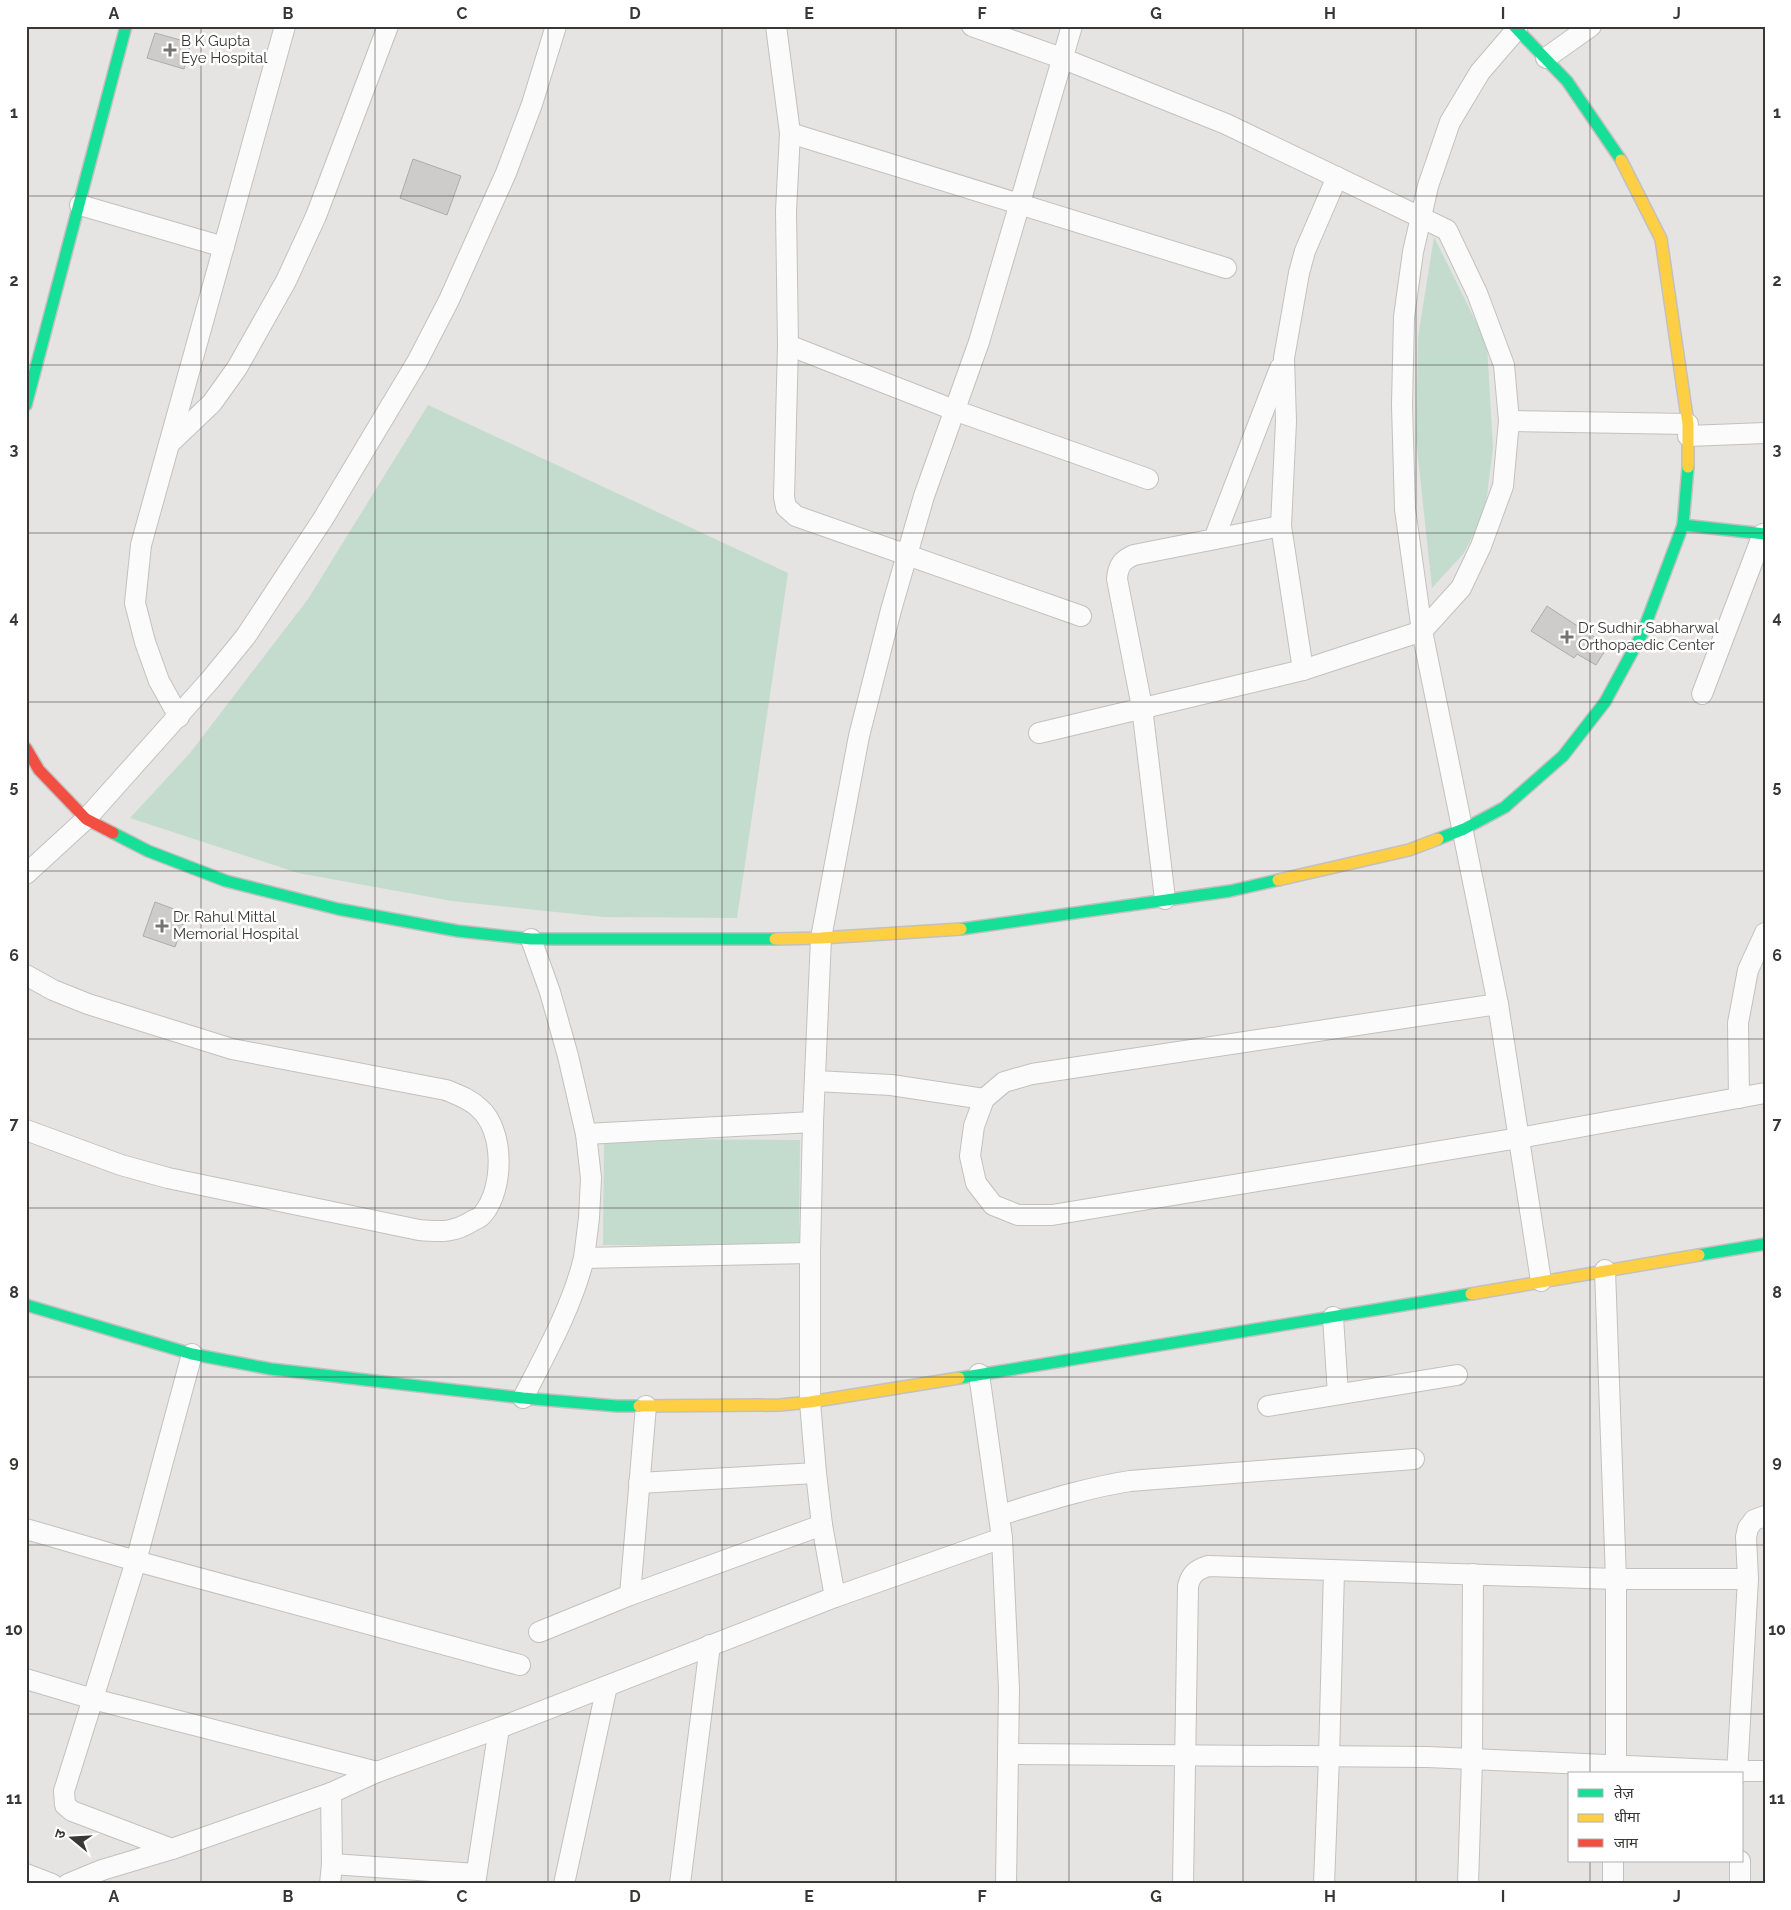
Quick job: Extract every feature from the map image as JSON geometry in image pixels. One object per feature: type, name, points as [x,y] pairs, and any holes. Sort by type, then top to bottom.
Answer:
[{"type":"street","points":[[26,405],[126,26]]},
{"type":"street","points":[[179,717],[159,680],[145,642],[135,603],[141,545],[285,26]]},
{"type":"street","points":[[169,443],[212,403],[237,368],[286,281],[316,216],[388,26]]},
{"type":"street","points":[[26,874],[86,819],[179,717],[246,636],[323,520],[417,362],[449,300],[506,173],[532,104],[556,26]]},
{"type":"street","points":[[776,26],[790,133],[786,211],[788,345],[784,497],[786,507],[796,516],[1081,616]]},
{"type":"street","points":[[972,26],[1064,59],[1226,124],[1447,230],[1477,293],[1504,365],[1509,421],[1503,486],[1481,546],[1461,588],[1422,631],[1303,670],[1039,733]]},
{"type":"street","points":[[835,1598],[822,1525],[810,1402],[810,1253],[813,1122],[821,938],[859,736],[891,610],[924,496],[979,342],[1064,59],[1072,26]]},
{"type":"street","points":[[1546,58],[1591,26]]},
{"type":"street","points":[[26,748],[39,770],[86,819],[148,851],[226,881],[338,909],[458,931],[532,940],[821,938],[969,928],[1230,891],[1409,850],[1464,829],[1505,807],[1564,756],[1605,702],[1642,634],[1683,525],[1688,475],[1688,430],[1661,239],[1619,156],[1567,81],[1515,28],[1480,72],[1450,122],[1428,186],[1413,252],[1404,318],[1402,405],[1405,509],[1422,631],[1464,829],[1498,1004],[1541,1281]]},
{"type":"street","points":[[790,133],[1020,206],[1226,268]]},
{"type":"street","points":[[1303,670],[1281,526],[1286,421],[1284,358],[1298,273],[1305,251],[1337,177]]},
{"type":"street","points":[[80,205],[224,248]]},
{"type":"street","points":[[788,345],[954,410],[1148,479]]},
{"type":"street","points":[[1214,539],[1284,358]]},
{"type":"street","points":[[1509,421],[1765,434]]},
{"type":"street","points":[[1683,525],[1764,534],[1702,694]]},
{"type":"street","points":[[1165,899],[1142,707],[1117,579],[1118,570],[1124,560],[1134,555],[1281,526]]},
{"type":"street","points":[[1739,1098],[1738,1023],[1748,970],[1765,934]]},
{"type":"street","points":[[523,1398],[578,1282],[584,1258],[589,1218],[591,1178],[586,1134],[568,1056],[550,992],[532,940]]},
{"type":"street","points":[[26,975],[53,990],[88,1004],[232,1049],[446,1090],[461,1096],[481,1108],[493,1127],[500,1158],[498,1181],[483,1215],[465,1226],[447,1232],[419,1230],[168,1178],[121,1166],[26,1130]]},
{"type":"street","points":[[1498,1004],[1032,1074],[1004,1082],[984,1099],[974,1126],[970,1156],[976,1183],[993,1205],[1018,1214],[1052,1215],[1519,1138],[1765,1093]]},
{"type":"street","points":[[816,1081],[891,1086],[984,1099]]},
{"type":"street","points":[[586,1134],[813,1122]]},
{"type":"street","points":[[26,1305],[192,1354],[272,1369],[523,1398],[617,1406],[780,1405],[810,1402],[1765,1244]]},
{"type":"street","points":[[584,1258],[810,1253]]},
{"type":"street","points":[[1605,1270],[1616,1579],[1616,1769]]},
{"type":"street","points":[[1333,1316],[1338,1394]]},
{"type":"street","points":[[172,1849],[72,1811],[64,1805],[64,1791],[136,1561],[192,1354]]},
{"type":"street","points":[[979,1374],[1002,1538],[1009,1689],[1006,1884]]},
{"type":"street","points":[[1268,1406],[1457,1375]]},
{"type":"street","points":[[630,1595],[646,1406]]},
{"type":"street","points":[[1000,1515],[1105,1485],[1414,1459]]},
{"type":"street","points":[[639,1483],[816,1473]]},
{"type":"street","points":[[1737,1772],[1748,1579],[1746,1537],[1748,1528],[1754,1520],[1765,1516]]},
{"type":"street","points":[[539,1632],[630,1595],[822,1525]]},
{"type":"street","points":[[26,1529],[136,1561],[520,1665]]},
{"type":"street","points":[[68,1884],[101,1877],[172,1849],[331,1793],[377,1772],[499,1728],[835,1598],[1002,1538]]},
{"type":"street","points":[[1183,1884],[1188,1586],[1190,1578],[1197,1570],[1208,1566],[1616,1579],[1748,1579]]},
{"type":"street","points":[[1324,1884],[1334,1571]]},
{"type":"street","points":[[1468,1884],[1472,1760],[1473,1574]]},
{"type":"street","points":[[680,1884],[710,1646]]},
{"type":"street","points":[[26,1680],[377,1772]]},
{"type":"street","points":[[564,1884],[607,1686]]},
{"type":"street","points":[[332,1864],[475,1879],[499,1728]]},
{"type":"street","points":[[1008,1754],[1428,1757],[1616,1769],[1707,1772]]},
{"type":"street","points":[[1744,1772],[1765,1771]]},
{"type":"street","points":[[330,1884],[332,1864],[331,1793]]},
{"type":"street","points":[[1613,1862],[1613,1884]]},
{"type":"street","points":[[1740,1862],[1740,1884]]},
{"type":"street","points":[[26,1874],[52,1884]]},
{"type":"green space","points":[[1434,237],[1487,344],[1493,448],[1485,512],[1464,553],[1432,588],[1416,439],[1418,337]]},
{"type":"green space","points":[[428,405],[788,573],[737,918],[603,917],[452,901],[298,873],[130,818],[190,753],[308,599]]},
{"type":"green space","points":[[604,1139],[800,1140],[799,1246],[603,1245]]},
{"type":"building","points":[[155,33],[191,43],[184,69],[147,58]]},
{"type":"building","points":[[413,159],[461,176],[447,215],[400,198]]},
{"type":"building","points":[[1547,606],[1608,646],[1596,665],[1577,654],[1574,658],[1531,631]]},
{"type":"building","points":[[155,902],[187,914],[175,947],[143,936]]},
{"type":"traffic: fast","points":[[26,405],[126,26]]},
{"type":"traffic: fast","points":[[1514,26],[1567,81],[1621,160]]},
{"type":"traffic: fast","points":[[1438,839],[1464,829],[1505,807],[1563,756],[1605,702],[1642,634],[1683,525],[1688,467]]},
{"type":"traffic: fast","points":[[1683,525],[1765,534]]},
{"type":"traffic: fast","points":[[113,833],[148,851],[226,881],[338,909],[458,931],[531,939],[775,939]]},
{"type":"traffic: fast","points":[[961,929],[1230,891],[1278,880]]},
{"type":"traffic: fast","points":[[1699,1255],[1765,1244]]},
{"type":"traffic: fast","points":[[959,1378],[1471,1294]]},
{"type":"traffic: fast","points":[[26,1305],[192,1354],[271,1369],[523,1398],[617,1406],[639,1406]]},
{"type":"traffic: slow","points":[[1621,160],[1661,239],[1688,424],[1688,467]]},
{"type":"traffic: slow","points":[[1278,880],[1409,850],[1438,839]]},
{"type":"traffic: slow","points":[[775,939],[961,929]]},
{"type":"traffic: slow","points":[[1471,1294],[1699,1255]]},
{"type":"traffic: slow","points":[[639,1406],[780,1405],[810,1402],[959,1378]]},
{"type":"traffic: jam","points":[[26,748],[39,770],[86,819],[113,833]]},
{"type":"place","name":"B K Gupta Eye Hospital","points":[[170,50]]},
{"type":"place","name":"Dr Sudhir Sabharwal Orthopaedic Center","points":[[1567,637]]},
{"type":"place","name":"Dr. Rahul Mittal Memorial Hospital","points":[[162,926]]}]
